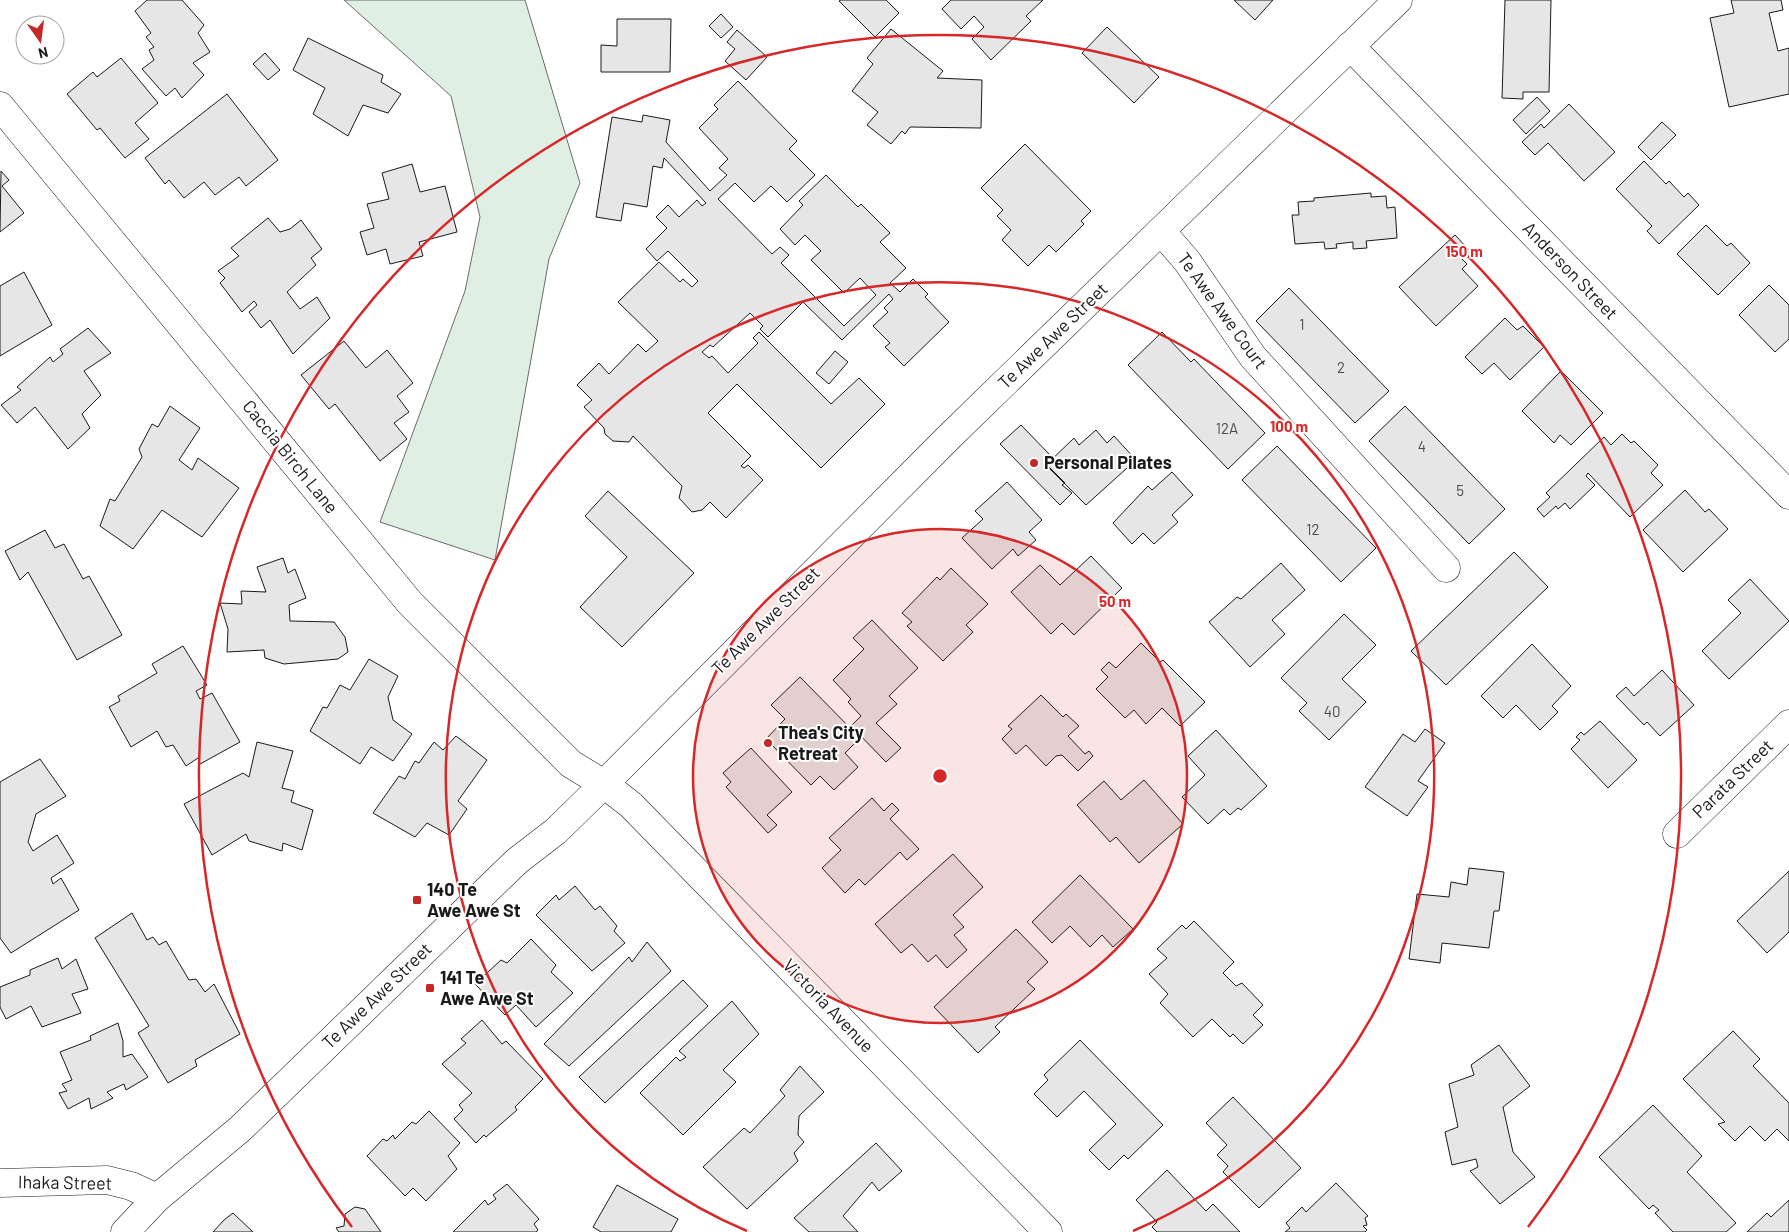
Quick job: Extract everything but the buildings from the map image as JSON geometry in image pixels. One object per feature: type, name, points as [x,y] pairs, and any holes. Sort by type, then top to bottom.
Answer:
[{"type":"street","name":"Te Awe Awe Street","points":[[125,1232],[157,1198],[240,1129],[517,861],[556,831],[947,439],[1398,0]]},
{"type":"street","name":"Anderson Street","points":[[1350,46],[1789,495]]},
{"type":"street","name":"Caccia Birch Lane","points":[[0,106],[410,603],[571,764],[604,784]]},
{"type":"street","name":"Te Awe Awe Court","points":[[1161,231],[1187,261],[1253,357],[1446,568]]},
{"type":"street","name":"Parata Street","points":[[1678,834],[1789,724]]},
{"type":"street","name":"Victoria Avenue","points":[[604,784],[631,804],[1048,1232]]},
{"type":"street","name":"Ihaka Street","points":[[0,1183],[106,1180],[131,1186],[157,1198]]},
{"type":"green space","points":[[344,0],[525,0],[580,183],[549,259],[495,560],[380,522],[465,291],[480,217],[451,96]]},
{"type":"place","name":"Personal Pilates","points":[[1034,463]]},
{"type":"place","name":"Thea's City Retreat","points":[[768,743]]},
{"type":"place","name":"140 Te Awe Awe St","points":[[417,900]]},
{"type":"place","name":"141 Te Awe Awe St","points":[[430,988]]}]
